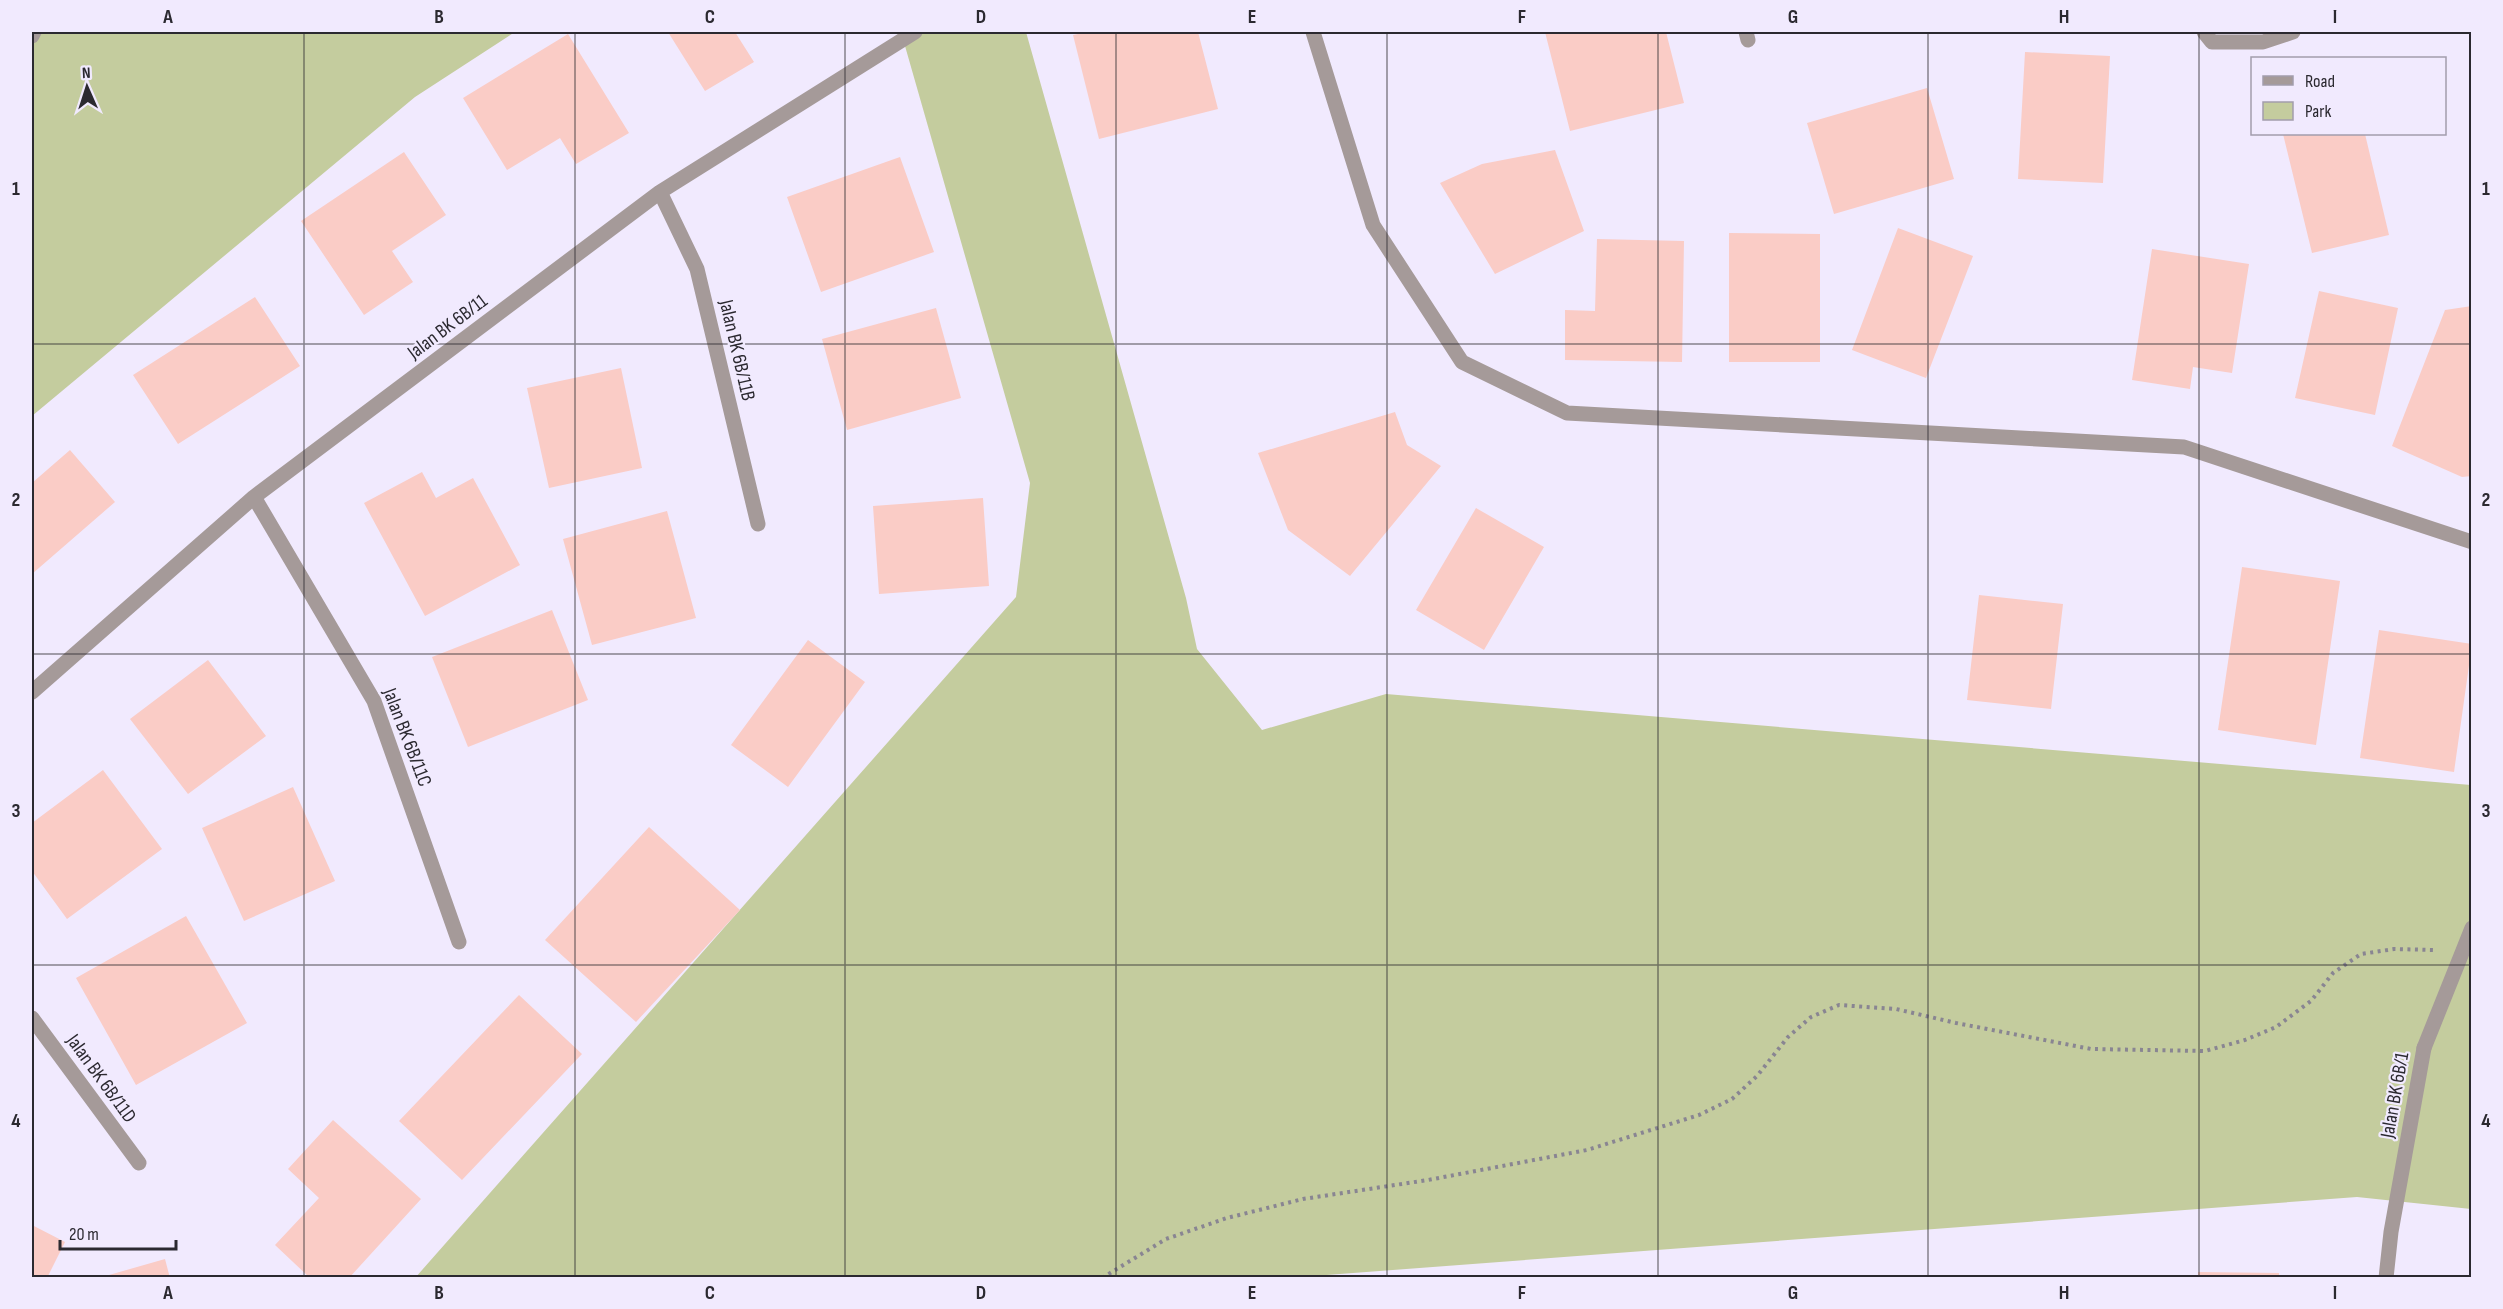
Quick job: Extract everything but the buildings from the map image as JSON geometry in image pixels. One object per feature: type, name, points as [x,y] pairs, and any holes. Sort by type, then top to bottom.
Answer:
[{"type":"street","points":[[32,36],[34,32]]},
{"type":"street","name":"Jalan BK 6B/11","points":[[32,692],[254,497],[660,192],[915,32]]},
{"type":"street","points":[[1313,32],[1373,225],[1462,362],[1567,413],[2184,447],[2472,542]]},
{"type":"street","points":[[2204,32],[2212,42],[2264,42],[2293,32]]},
{"type":"street","name":"Jalan BK 6B/11B","points":[[660,192],[697,269],[758,524]]},
{"type":"street","name":"Jalan BK 6B/11C","points":[[254,497],[374,701],[459,942]]},
{"type":"street","name":"Jalan BK 6B/1","points":[[2386,1278],[2391,1232],[2424,1048],[2472,928]]},
{"type":"street","name":"Jalan BK 6B/11D","points":[[32,1018],[138,1162]]},
{"type":"path","points":[[1102,1278],[1166,1239],[1227,1218],[1303,1199],[1428,1180],[1587,1150],[1699,1115],[1732,1100],[1757,1076],[1788,1037],[1811,1017],[1839,1005],[1896,1009],[2091,1049],[2205,1051],[2245,1040],[2276,1027],[2310,1001],[2333,973],[2361,954],[2394,949],[2438,950]]},
{"type":"green space","points":[[32,32],[515,32],[415,97],[32,416]]},
{"type":"green space","points":[[901,32],[1026,32],[1186,598],[1197,649],[1262,730],[1386,694],[2471,785],[2471,1209],[2357,1197],[1287,1278],[415,1278],[1016,597],[1030,483]]}]
